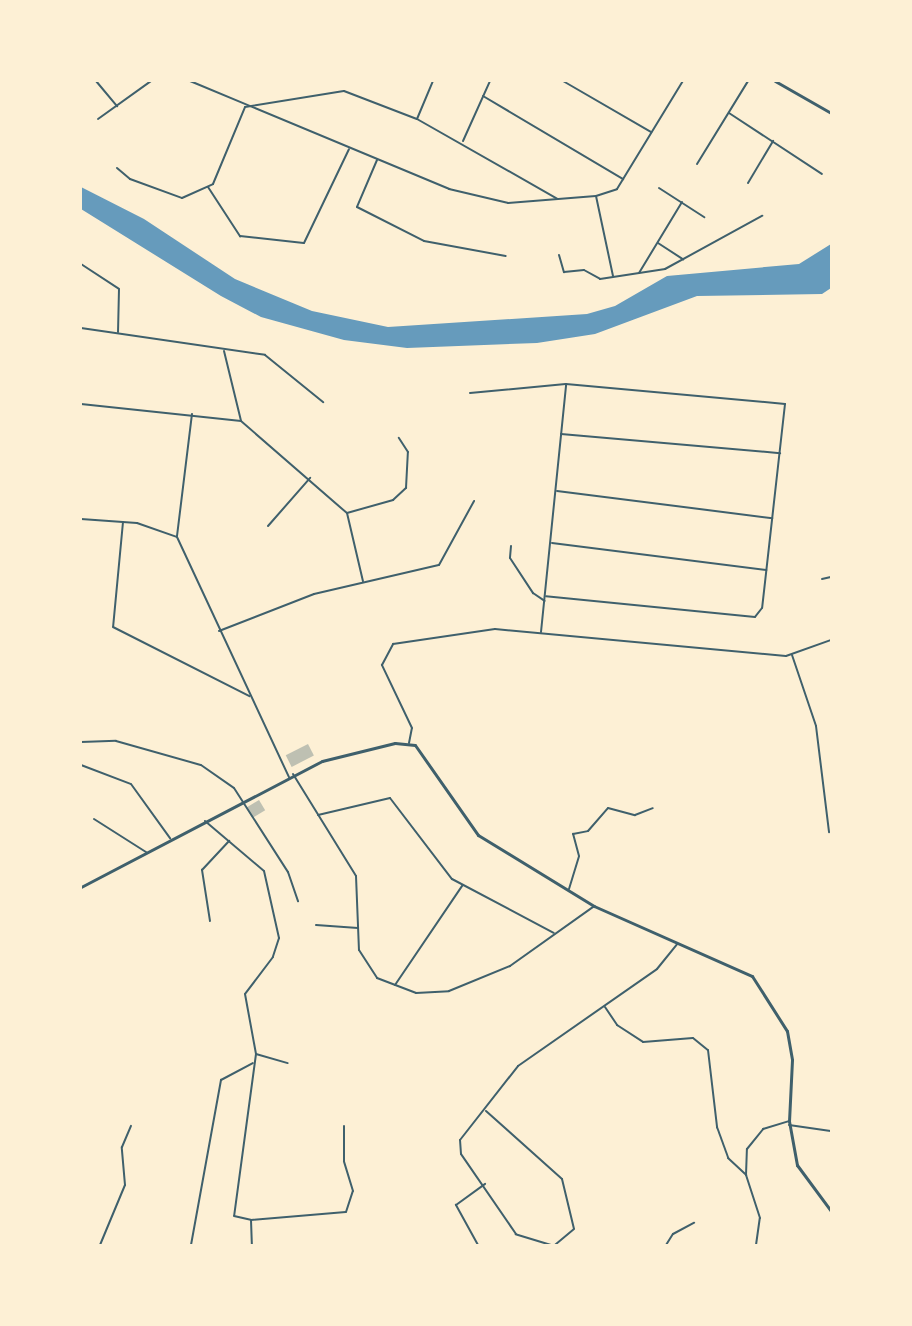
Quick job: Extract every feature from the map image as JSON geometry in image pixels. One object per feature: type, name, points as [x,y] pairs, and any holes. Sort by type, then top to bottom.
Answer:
[{"type":"street","points":[[96,81],[117,106]]},
{"type":"street","points":[[98,119],[151,81]]},
{"type":"street","points":[[190,81],[245,107],[449,189],[508,203],[596,196],[617,189],[682,82],[676,81]]},
{"type":"street","points":[[417,119],[433,81]]},
{"type":"street","points":[[462,143],[490,81]]},
{"type":"street","points":[[563,81],[651,132]]},
{"type":"street","points":[[697,164],[748,81]]},
{"type":"street","points":[[775,81],[831,113]]},
{"type":"street","points":[[782,86],[785,81]]},
{"type":"street","points":[[245,107],[344,91],[417,119],[558,199]]},
{"type":"street","points":[[483,96],[623,179]]},
{"type":"street","points":[[117,168],[130,179],[182,198],[208,187],[245,107]]},
{"type":"street","points":[[729,112],[822,174]]},
{"type":"street","points":[[748,183],[773,141]]},
{"type":"street","points":[[208,187],[240,236],[304,243],[349,149]]},
{"type":"street","points":[[377,160],[357,207],[423,241],[506,256]]},
{"type":"street","points":[[659,188],[704,217]]},
{"type":"street","points":[[596,196],[613,277]]},
{"type":"street","points":[[639,273],[682,202]]},
{"type":"street","points":[[558,255],[565,273],[584,270],[598,279],[639,273],[683,259],[762,216]]},
{"type":"street","points":[[657,243],[683,259]]},
{"type":"street","points":[[81,264],[119,289],[118,332]]},
{"type":"street","points":[[81,328],[268,356],[286,377],[323,402]]},
{"type":"street","points":[[224,351],[241,421]]},
{"type":"street","points":[[470,393],[566,384],[782,402],[781,453],[762,608],[745,621],[546,596]]},
{"type":"street","points":[[541,632],[552,543],[566,384]]},
{"type":"street","points":[[81,404],[241,421],[310,477],[347,513],[363,580]]},
{"type":"street","points":[[192,414],[177,537],[249,696],[289,777]]},
{"type":"street","points":[[561,434],[781,453]]},
{"type":"street","points":[[347,513],[393,500],[406,488],[408,452],[399,438]]},
{"type":"street","points":[[267,526],[310,477]]},
{"type":"street","points":[[557,491],[773,518]]},
{"type":"street","points":[[219,631],[363,580],[439,565],[474,501]]},
{"type":"street","points":[[81,519],[123,522],[177,537]]},
{"type":"street","points":[[123,522],[113,627],[249,696]]},
{"type":"street","points":[[552,543],[767,570]]},
{"type":"street","points":[[512,546],[510,558],[533,593],[545,602]]},
{"type":"street","points":[[822,579],[831,578]]},
{"type":"street","points":[[409,743],[412,728],[382,665],[389,646],[473,629],[541,632],[792,655],[831,640]]},
{"type":"street","points":[[792,655],[816,726],[829,832]]},
{"type":"street","points":[[81,742],[116,741],[201,765],[234,788],[288,873],[298,901]]},
{"type":"street","points":[[81,887],[293,774],[344,754],[409,743],[428,758],[474,832],[594,906],[747,972],[779,1010],[792,1060],[789,1123],[797,1165],[831,1211]]},
{"type":"street","points":[[81,765],[131,784],[170,838]]},
{"type":"street","points":[[293,774],[356,876],[358,928],[367,967],[394,985],[436,995],[449,991],[476,975],[510,966],[594,906]]},
{"type":"street","points":[[318,815],[390,798],[462,886],[554,933]]},
{"type":"street","points":[[569,889],[579,856],[573,834],[588,831],[608,808],[635,815],[653,808]]},
{"type":"street","points":[[94,819],[146,852]]},
{"type":"street","points":[[205,821],[264,871],[279,938],[273,957],[245,994],[256,1054],[233,1212],[251,1220],[346,1212],[353,1191],[344,1161],[344,1126]]},
{"type":"street","points":[[210,921],[202,870],[229,841]]},
{"type":"street","points":[[394,985],[462,886]]},
{"type":"street","points":[[316,925],[358,928]]},
{"type":"street","points":[[551,1245],[516,1234],[459,1145],[518,1066],[657,969],[678,944]]},
{"type":"street","points":[[605,1007],[617,1024],[643,1042],[693,1038],[708,1050],[717,1127],[728,1158],[746,1175],[760,1218],[756,1245]]},
{"type":"street","points":[[256,1054],[288,1063]]},
{"type":"street","points":[[191,1245],[220,1080],[254,1063]]},
{"type":"street","points":[[485,1110],[562,1179],[574,1229],[555,1245]]},
{"type":"street","points":[[746,1175],[753,1138],[789,1123],[831,1131]]},
{"type":"street","points":[[100,1245],[125,1185],[122,1147],[131,1126]]},
{"type":"street","points":[[478,1245],[456,1205],[485,1184]]},
{"type":"street","points":[[251,1220],[252,1245]]},
{"type":"street","points":[[666,1245],[694,1223]]},
{"type":"water","points":[[81,187],[144,219],[235,279],[312,311],[388,327],[587,314],[615,306],[667,276],[799,264],[831,244],[831,288],[822,294],[697,296],[595,334],[537,343],[407,348],[344,340],[261,317],[221,296],[81,209]]},
{"type":"building","points":[[308,744],[314,756],[292,767],[286,755]]},
{"type":"building","points":[[259,800],[265,810],[252,818],[246,808]]}]
